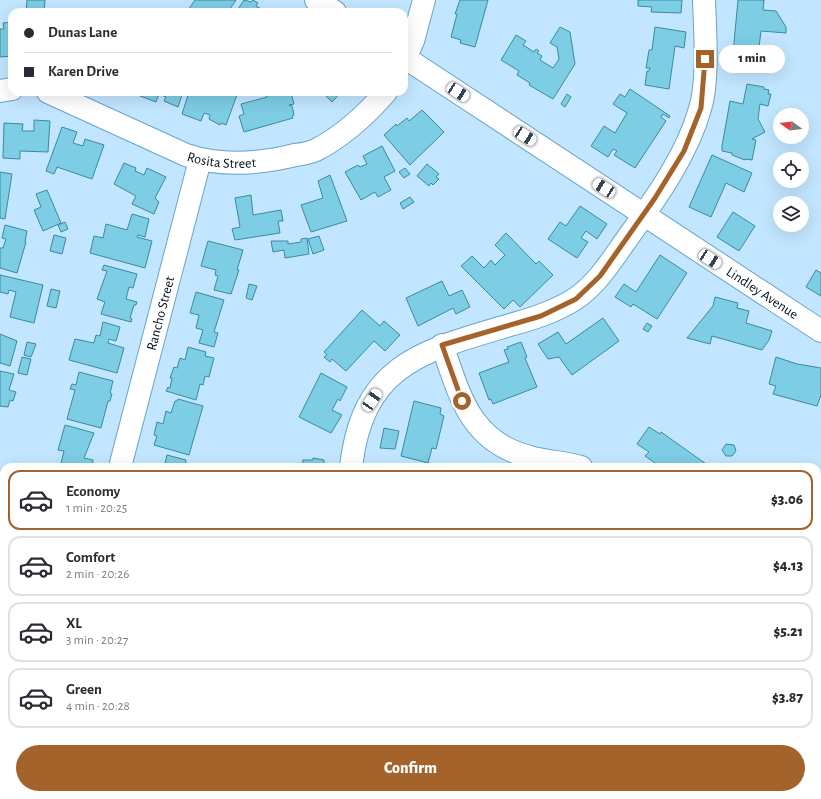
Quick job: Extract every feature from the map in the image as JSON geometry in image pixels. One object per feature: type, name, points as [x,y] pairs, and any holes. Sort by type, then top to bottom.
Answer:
[{"type":"street","points":[[316,0],[329,8]]},
{"type":"street","points":[[408,50],[413,41],[424,0]]},
{"type":"street","points":[[352,463],[354,443],[365,410],[386,380],[405,363],[442,345],[541,316],[576,299],[600,276],[644,214],[684,151],[701,108],[705,74],[704,0]]},
{"type":"street","name":"Lindley Avenue","points":[[408,61],[821,331]]},
{"type":"street","name":"Rosita Street","points":[[57,96],[186,155],[200,160],[238,164],[273,161],[315,150],[357,123],[382,96]]},
{"type":"street","name":"Rancho Street","points":[[121,463],[200,160]]},
{"type":"street","points":[[442,345],[462,401],[470,416],[482,430],[504,447],[529,457],[560,463]]},
{"type":"building","points":[[27,0],[45,0],[44,8],[26,8]]},
{"type":"building","points":[[195,0],[236,0],[231,8],[189,8]]},
{"type":"building","points":[[244,0],[251,2],[253,0],[258,3],[256,6],[260,8],[239,8]]},
{"type":"building","points":[[460,0],[488,0],[475,47],[460,43],[461,40],[451,37],[457,14],[455,14]]},
{"type":"building","points":[[638,0],[682,0],[681,13],[651,12],[652,7],[638,6]]},
{"type":"building","points":[[738,0],[764,0],[763,10],[776,11],[786,27],[786,33],[761,31],[758,56],[764,57],[763,70],[733,66],[732,64]]},
{"type":"building","points":[[8,22],[8,56],[0,57],[0,29],[4,29],[3,23]]},
{"type":"building","points":[[560,27],[570,32],[575,64],[553,99],[529,85],[530,83],[517,75],[519,71],[501,60],[516,35],[526,41],[523,45],[534,52],[536,49],[539,51],[537,53],[542,56],[540,60],[553,68],[559,59],[557,47],[550,43]]},
{"type":"building","points":[[655,27],[686,32],[684,48],[675,46],[669,89],[645,85],[647,71],[649,71],[650,68],[646,68],[649,50],[652,50]]},
{"type":"building","points":[[747,84],[764,87],[764,89],[769,90],[768,94],[771,94],[768,106],[760,104],[758,119],[765,132],[752,139],[756,140],[752,160],[745,160],[732,155],[732,153],[722,151],[730,101],[743,104]]},
{"type":"building","points":[[630,89],[670,116],[669,118],[663,114],[661,117],[666,121],[635,168],[614,155],[617,151],[613,149],[608,157],[591,146],[604,126],[615,133],[627,113],[613,104],[620,94],[625,97]]},
{"type":"building","points":[[567,94],[571,97],[565,107],[561,104]]},
{"type":"building","points":[[140,96],[158,96],[156,102]]},
{"type":"building","points":[[164,96],[182,96],[178,107],[164,101],[166,97]]},
{"type":"building","points":[[188,96],[237,96],[226,125],[221,123],[220,125],[209,119],[210,115],[204,113],[201,121],[182,114]]},
{"type":"building","points":[[292,96],[294,104],[289,105],[292,106],[294,115],[292,116],[293,118],[244,132],[239,116],[244,114],[241,104],[267,97]]},
{"type":"building","points":[[326,96],[337,96],[332,102]]},
{"type":"building","points":[[422,110],[444,132],[410,165],[384,135],[396,124],[397,126],[407,118],[409,121]]},
{"type":"building","points":[[34,120],[50,121],[48,152],[20,151],[20,159],[3,158],[4,123],[23,124],[22,131],[34,131]]},
{"type":"building","points":[[62,127],[77,132],[73,143],[83,146],[85,139],[104,145],[92,179],[57,167],[54,174],[46,171]]},
{"type":"building","points":[[382,146],[395,171],[384,177],[391,190],[378,197],[375,192],[361,200],[345,172],[358,165],[360,167],[367,164],[363,156]]},
{"type":"building","points":[[712,155],[752,173],[744,192],[726,183],[711,217],[689,207]]},
{"type":"building","points":[[124,163],[136,168],[135,171],[144,175],[147,168],[166,177],[155,198],[159,202],[154,214],[132,204],[136,196],[114,184]]},
{"type":"building","points":[[427,164],[439,174],[436,177],[439,179],[433,185],[431,183],[429,186],[417,176]]},
{"type":"building","points":[[405,168],[410,174],[404,178],[399,172]]},
{"type":"building","points":[[0,172],[12,174],[5,219],[0,218]]},
{"type":"building","points":[[330,175],[347,221],[311,232],[301,205],[323,198],[318,181]]},
{"type":"building","points":[[47,190],[61,223],[43,231],[34,210],[41,207],[36,194]]},
{"type":"building","points":[[251,195],[253,215],[281,210],[283,221],[278,221],[280,233],[235,240],[232,229],[240,227],[235,198]]},
{"type":"building","points":[[410,197],[414,202],[403,209],[400,203]]},
{"type":"building","points":[[580,206],[607,224],[597,239],[586,231],[581,238],[588,242],[577,258],[548,239],[560,222],[566,226]]},
{"type":"building","points":[[733,212],[755,226],[739,251],[717,237]]},
{"type":"building","points":[[132,214],[149,219],[145,237],[138,235],[137,237],[152,241],[145,268],[90,253],[94,236],[103,238],[106,224],[127,230]]},
{"type":"building","points":[[65,222],[68,229],[61,232],[58,225]]},
{"type":"building","points":[[5,225],[27,231],[26,242],[17,273],[0,268],[0,248],[3,248],[6,239],[2,238]]},
{"type":"building","points":[[506,233],[536,264],[539,261],[553,275],[520,307],[513,300],[504,309],[461,266],[472,256],[484,268],[491,260],[495,265],[505,255],[495,245]]},
{"type":"building","points":[[54,235],[66,238],[62,254],[50,251]]},
{"type":"building","points":[[319,236],[324,250],[313,254],[308,239]]},
{"type":"building","points":[[307,238],[309,254],[285,258],[284,250],[273,252],[271,241],[288,241],[288,244],[301,242],[301,239]]},
{"type":"building","points":[[208,241],[243,250],[237,270],[239,270],[231,294],[214,290],[218,276],[215,275],[216,270],[201,266]]},
{"type":"building","points":[[660,255],[687,273],[657,319],[633,304],[631,307],[615,297],[624,284],[636,292]]},
{"type":"building","points":[[104,265],[137,274],[133,288],[129,287],[126,299],[137,302],[136,305],[134,305],[130,318],[132,319],[131,322],[101,314],[105,302],[97,299],[107,271],[102,270]]},
{"type":"building","points":[[816,270],[821,273],[821,296],[806,287]]},
{"type":"building","points":[[0,275],[43,285],[34,323],[10,317],[16,292],[9,290],[8,294],[0,292]]},
{"type":"building","points":[[442,281],[449,296],[462,290],[470,307],[456,314],[453,308],[418,326],[406,298]]},
{"type":"building","points":[[249,284],[257,286],[252,300],[246,298]]},
{"type":"building","points":[[51,289],[60,291],[56,308],[47,306]]},
{"type":"building","points":[[196,292],[224,300],[214,332],[218,333],[214,347],[199,343],[203,330],[196,328],[199,315],[190,313]]},
{"type":"building","points":[[715,297],[738,303],[737,308],[749,311],[746,323],[772,331],[769,340],[762,350],[712,336],[710,344],[687,338],[713,306]]},
{"type":"building","points":[[362,310],[380,326],[384,321],[400,335],[385,351],[374,341],[346,371],[332,359],[330,362],[324,357],[327,355],[324,352]]},
{"type":"building","points":[[603,318],[619,341],[572,375],[559,357],[548,359],[538,344],[558,332],[566,344]]},
{"type":"building","points":[[103,322],[120,327],[116,341],[109,339],[108,343],[124,348],[117,373],[69,360],[75,339],[94,343],[96,335],[100,336]]},
{"type":"building","points":[[647,323],[652,326],[648,332],[643,329]]},
{"type":"building","points":[[0,334],[17,341],[10,366],[0,363]]},
{"type":"building","points":[[27,342],[36,344],[31,357],[24,355]]},
{"type":"building","points":[[521,342],[527,357],[525,358],[537,387],[493,404],[491,399],[489,400],[479,373],[509,362],[504,350],[508,349],[507,347]]},
{"type":"building","points":[[188,347],[206,352],[205,356],[214,358],[209,377],[205,376],[203,385],[200,384],[196,400],[166,391],[168,387],[170,388],[172,378],[170,378],[174,367],[177,368],[180,358],[185,360]]},
{"type":"building","points":[[22,357],[31,359],[27,375],[18,373]]},
{"type":"building","points":[[776,357],[797,364],[821,368],[821,395],[817,406],[773,394],[776,386],[769,384]]},
{"type":"building","points":[[0,371],[14,374],[9,390],[16,392],[13,401],[10,400],[8,407],[0,406]]},
{"type":"building","points":[[79,372],[113,381],[110,393],[112,394],[110,401],[108,401],[101,428],[67,419],[75,390],[70,389],[72,384],[76,385]]},
{"type":"building","points":[[321,373],[347,387],[340,401],[338,399],[332,410],[342,415],[331,433],[299,417]]},
{"type":"building","points":[[178,399],[203,406],[189,455],[154,445],[157,436],[154,435],[157,422],[163,424],[166,411],[171,413],[175,401]]},
{"type":"building","points":[[414,401],[441,408],[440,414],[444,416],[436,449],[432,448],[428,463],[401,456]]},
{"type":"building","points":[[65,425],[94,433],[84,458],[93,460],[93,463],[61,463],[64,451],[58,450]]},
{"type":"building","points":[[649,427],[660,434],[661,432],[705,463],[655,463],[645,456],[649,452],[637,444]]},
{"type":"building","points":[[384,428],[399,431],[395,449],[380,448]]},
{"type":"building","points":[[726,444],[734,445],[736,451],[732,456],[726,456],[722,450]]},
{"type":"building","points":[[167,455],[186,460],[186,463],[165,463]]},
{"type":"building","points":[[313,458],[324,460],[324,463],[303,463],[303,460],[313,460]]},
{"type":"route","points":[[462,401],[442,345],[541,316],[576,299],[600,276],[655,198],[684,151],[701,108],[705,74],[705,59]]}]
